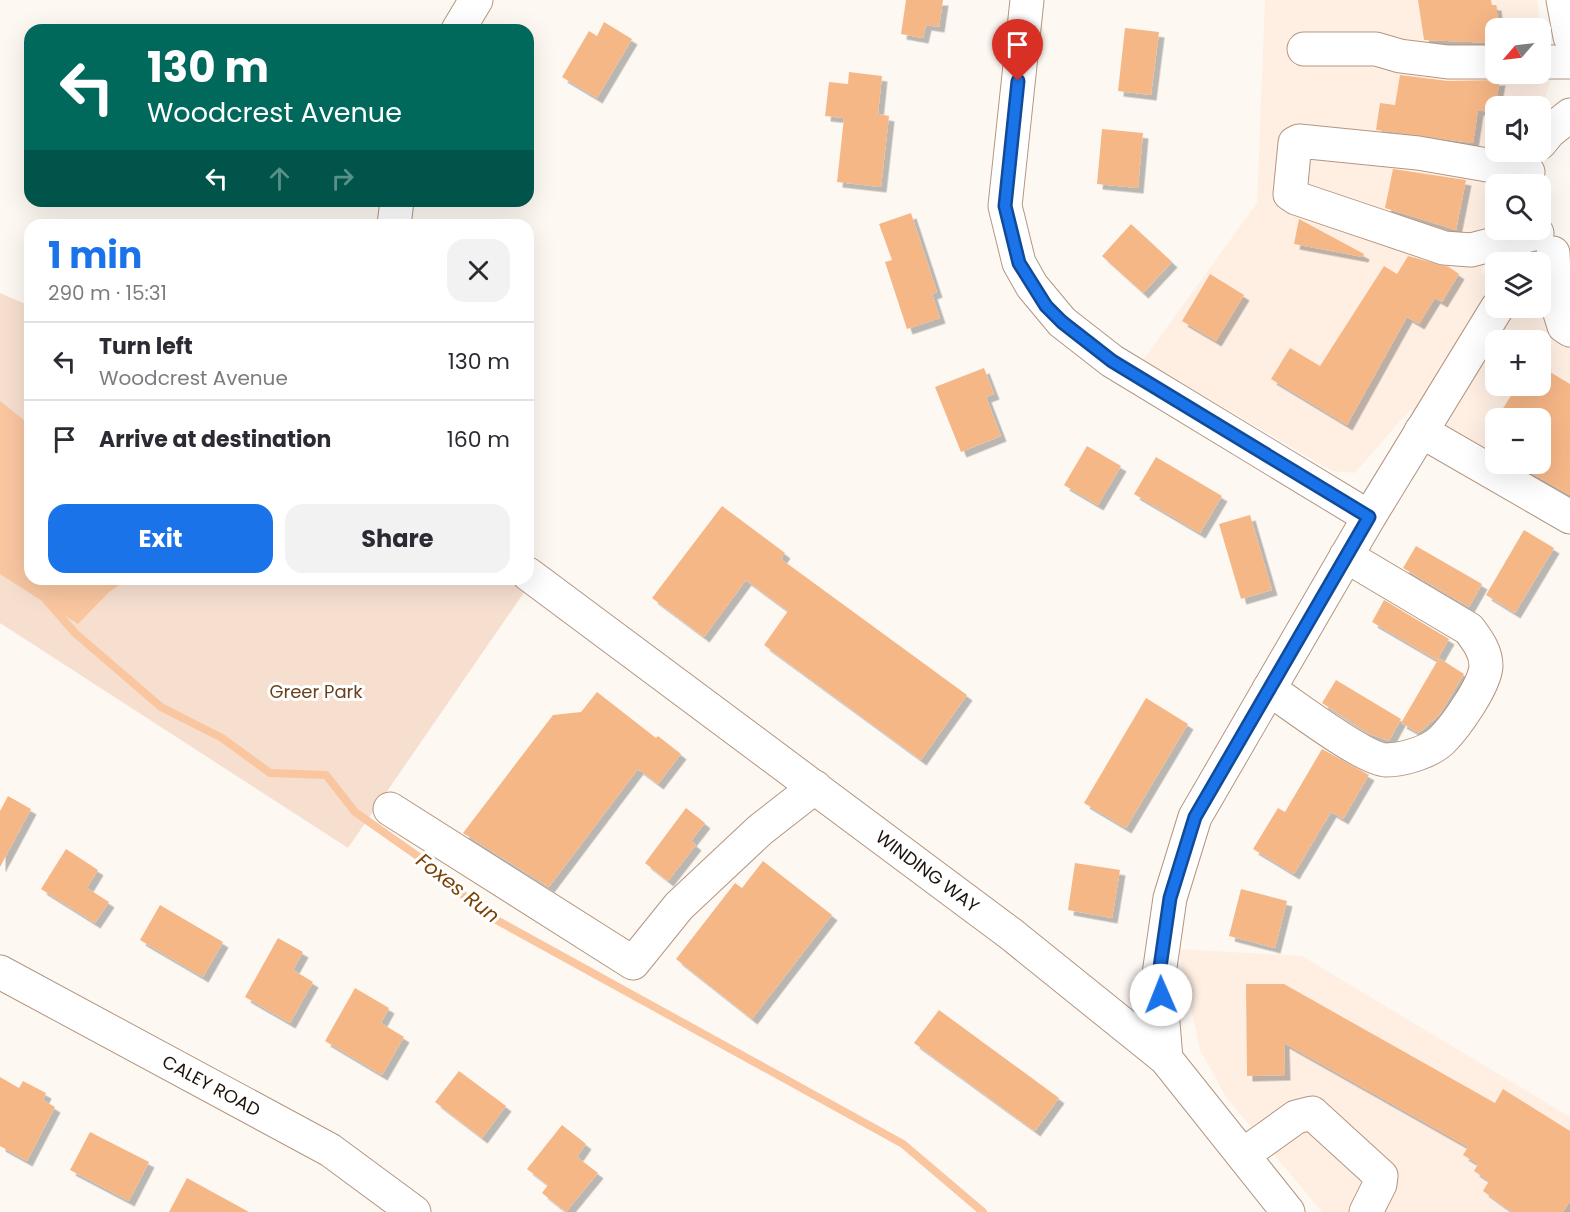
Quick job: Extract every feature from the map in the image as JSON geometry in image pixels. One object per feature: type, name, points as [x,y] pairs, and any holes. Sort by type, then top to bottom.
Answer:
[{"type":"street","points":[[462,24],[476,0]]},
{"type":"street","points":[[1027,0],[1005,206],[1019,263],[1032,286],[1062,322],[1112,361],[1369,517]]},
{"type":"street","points":[[1563,0],[1570,37]]},
{"type":"street","points":[[1304,49],[1376,48],[1400,56],[1438,61],[1485,62]]},
{"type":"street","points":[[1551,62],[1570,62]]},
{"type":"street","points":[[1570,115],[1549,132],[1533,163],[1299,141],[1295,143],[1290,194],[1444,248],[1471,250],[1545,248],[1555,297],[1564,326],[1570,330]]},
{"type":"street","points":[[1166,1059],[1159,974],[1170,898],[1195,817],[1369,517],[1491,318]]},
{"type":"street","points":[[1421,431],[1570,517]]},
{"type":"street","points":[[1269,689],[1366,753],[1386,760],[1425,751],[1442,740],[1481,685],[1486,665],[1482,647],[1469,629],[1346,556]]},
{"type":"street","name":"WINDING WAY","points":[[534,578],[1011,934],[1166,1059],[1288,1212]]},
{"type":"street","points":[[390,809],[633,963],[679,906],[760,830],[815,787]]},
{"type":"street","name":"CALEY ROAD","points":[[0,972],[330,1150],[414,1212]]},
{"type":"street","points":[[1243,1155],[1296,1117],[1312,1113],[1381,1176],[1380,1184],[1366,1212]]},
{"type":"shaded area","points":[[1265,0],[1537,0],[1540,18],[1485,18],[1485,84],[1549,84],[1545,96],[1485,96],[1485,162],[1521,162],[1517,174],[1485,174],[1485,240],[1493,240],[1489,252],[1485,252],[1485,262],[1481,273],[1485,274],[1485,318],[1551,318],[1551,289],[1570,294],[1570,505],[1517,474],[1551,474],[1551,408],[1485,408],[1485,455],[1410,410],[1355,473],[1332,471],[1143,360],[1257,203]]},
{"type":"shaded area","points":[[0,401],[24,420],[24,585],[119,585],[109,592],[78,624],[0,574]]},
{"type":"shaded area","points":[[1178,949],[1302,956],[1570,1117],[1570,1212],[1322,1212],[1226,1097],[1200,1050]]},
{"type":"green space","name":"Greer Park","points":[[0,293],[24,303],[24,585],[529,585],[348,848],[0,623]]},
{"type":"building","points":[[906,0],[943,0],[939,27],[926,25],[923,38],[901,34]]},
{"type":"building","points":[[1418,0],[1491,0],[1492,5],[1496,5],[1498,18],[1485,18],[1485,43],[1424,40]]},
{"type":"building","points":[[604,22],[632,39],[597,98],[562,77],[589,31],[597,36]]},
{"type":"building","points":[[1125,28],[1159,32],[1151,95],[1118,91]]},
{"type":"building","points":[[849,72],[882,76],[878,114],[889,116],[881,187],[837,182],[844,118],[825,116],[829,82],[848,84]]},
{"type":"building","points":[[1400,75],[1448,81],[1485,80],[1485,84],[1499,84],[1497,96],[1485,96],[1485,111],[1478,110],[1473,143],[1376,130],[1380,103],[1395,105]]},
{"type":"building","points":[[1102,129],[1143,133],[1138,188],[1097,184]]},
{"type":"building","points":[[1393,169],[1466,180],[1456,230],[1385,208]]},
{"type":"building","points":[[911,213],[937,292],[932,294],[940,318],[907,329],[885,262],[892,260],[879,224]]},
{"type":"building","points":[[1299,219],[1364,254],[1363,257],[1294,244]]},
{"type":"building","points":[[1131,224],[1172,262],[1143,293],[1102,256]]},
{"type":"building","points":[[1408,256],[1449,267],[1459,274],[1442,302],[1435,298],[1419,324],[1407,317],[1347,425],[1271,379],[1290,348],[1320,366],[1384,266],[1397,274]]},
{"type":"building","points":[[1210,274],[1244,295],[1216,341],[1182,321]]},
{"type":"building","points":[[984,368],[994,394],[986,397],[1001,436],[961,452],[935,387]]},
{"type":"building","points":[[1551,373],[1570,384],[1570,495],[1533,474],[1551,474],[1551,408],[1503,408],[1511,396],[1551,396]]},
{"type":"building","points":[[1087,446],[1121,466],[1098,505],[1064,485]]},
{"type":"building","points":[[1156,457],[1222,496],[1200,533],[1134,494]]},
{"type":"building","points":[[722,506],[785,553],[781,559],[967,695],[921,760],[764,645],[788,611],[746,580],[704,637],[652,598]]},
{"type":"building","points":[[1250,515],[1272,590],[1241,599],[1219,524]]},
{"type":"building","points":[[1524,530],[1554,548],[1515,613],[1486,595]]},
{"type":"building","points":[[1416,546],[1482,584],[1469,607],[1403,568]]},
{"type":"building","points":[[1384,600],[1449,639],[1437,660],[1372,622]]},
{"type":"building","points":[[1439,658],[1464,674],[1440,714],[1419,733],[1401,723]]},
{"type":"building","points":[[1336,680],[1401,719],[1389,741],[1370,734],[1322,703]]},
{"type":"building","points":[[597,692],[656,738],[658,736],[681,754],[658,784],[638,769],[549,887],[463,833],[553,715],[581,712]]},
{"type":"building","points":[[1146,698],[1188,724],[1126,828],[1084,803]]},
{"type":"building","points":[[1322,749],[1369,775],[1343,819],[1331,812],[1294,874],[1253,849],[1278,808],[1285,812]]},
{"type":"building","points":[[8,796],[31,809],[0,867],[0,811]]},
{"type":"building","points":[[686,808],[705,823],[691,841],[696,845],[668,881],[645,863]]},
{"type":"building","points":[[66,849],[98,870],[87,888],[109,902],[95,923],[41,889]]},
{"type":"building","points":[[763,861],[832,915],[752,1019],[676,959],[735,883],[742,888]]},
{"type":"building","points":[[1075,863],[1120,870],[1112,918],[1068,910]]},
{"type":"building","points":[[1241,889],[1287,901],[1275,948],[1229,936]]},
{"type":"building","points":[[160,905],[223,942],[203,977],[140,940]]},
{"type":"building","points":[[278,938],[303,952],[293,970],[313,982],[290,1023],[245,997]]},
{"type":"building","points":[[1246,984],[1284,984],[1495,1103],[1503,1089],[1570,1131],[1570,1201],[1563,1212],[1512,1212],[1483,1191],[1489,1181],[1474,1171],[1478,1164],[1463,1155],[1468,1147],[1284,1043],[1285,1075],[1247,1076]]},
{"type":"building","points":[[355,988],[389,1008],[381,1023],[404,1037],[382,1075],[325,1041]]},
{"type":"building","points":[[939,1010],[1059,1098],[1035,1131],[914,1043]]},
{"type":"building","points":[[459,1071],[506,1106],[482,1138],[435,1102]]},
{"type":"building","points":[[0,1077],[19,1088],[23,1081],[46,1093],[43,1100],[55,1107],[27,1161],[0,1146]]},
{"type":"building","points":[[562,1125],[586,1144],[577,1157],[598,1173],[566,1212],[542,1193],[548,1185],[527,1169]]},
{"type":"building","points":[[90,1132],[149,1162],[129,1201],[70,1170]]},
{"type":"building","points":[[187,1178],[249,1212],[169,1212]]},
{"type":"waterway","name":"Foxes Run","points":[[47,601],[75,633],[161,707],[222,738],[270,773],[326,775],[355,812],[429,864],[482,912],[903,1144],[983,1212]]},
{"type":"route","points":[[1018,81],[1005,206],[1019,263],[1046,306],[1062,322],[1112,361],[1369,517],[1195,817],[1170,898],[1159,974],[1161,995]]}]
